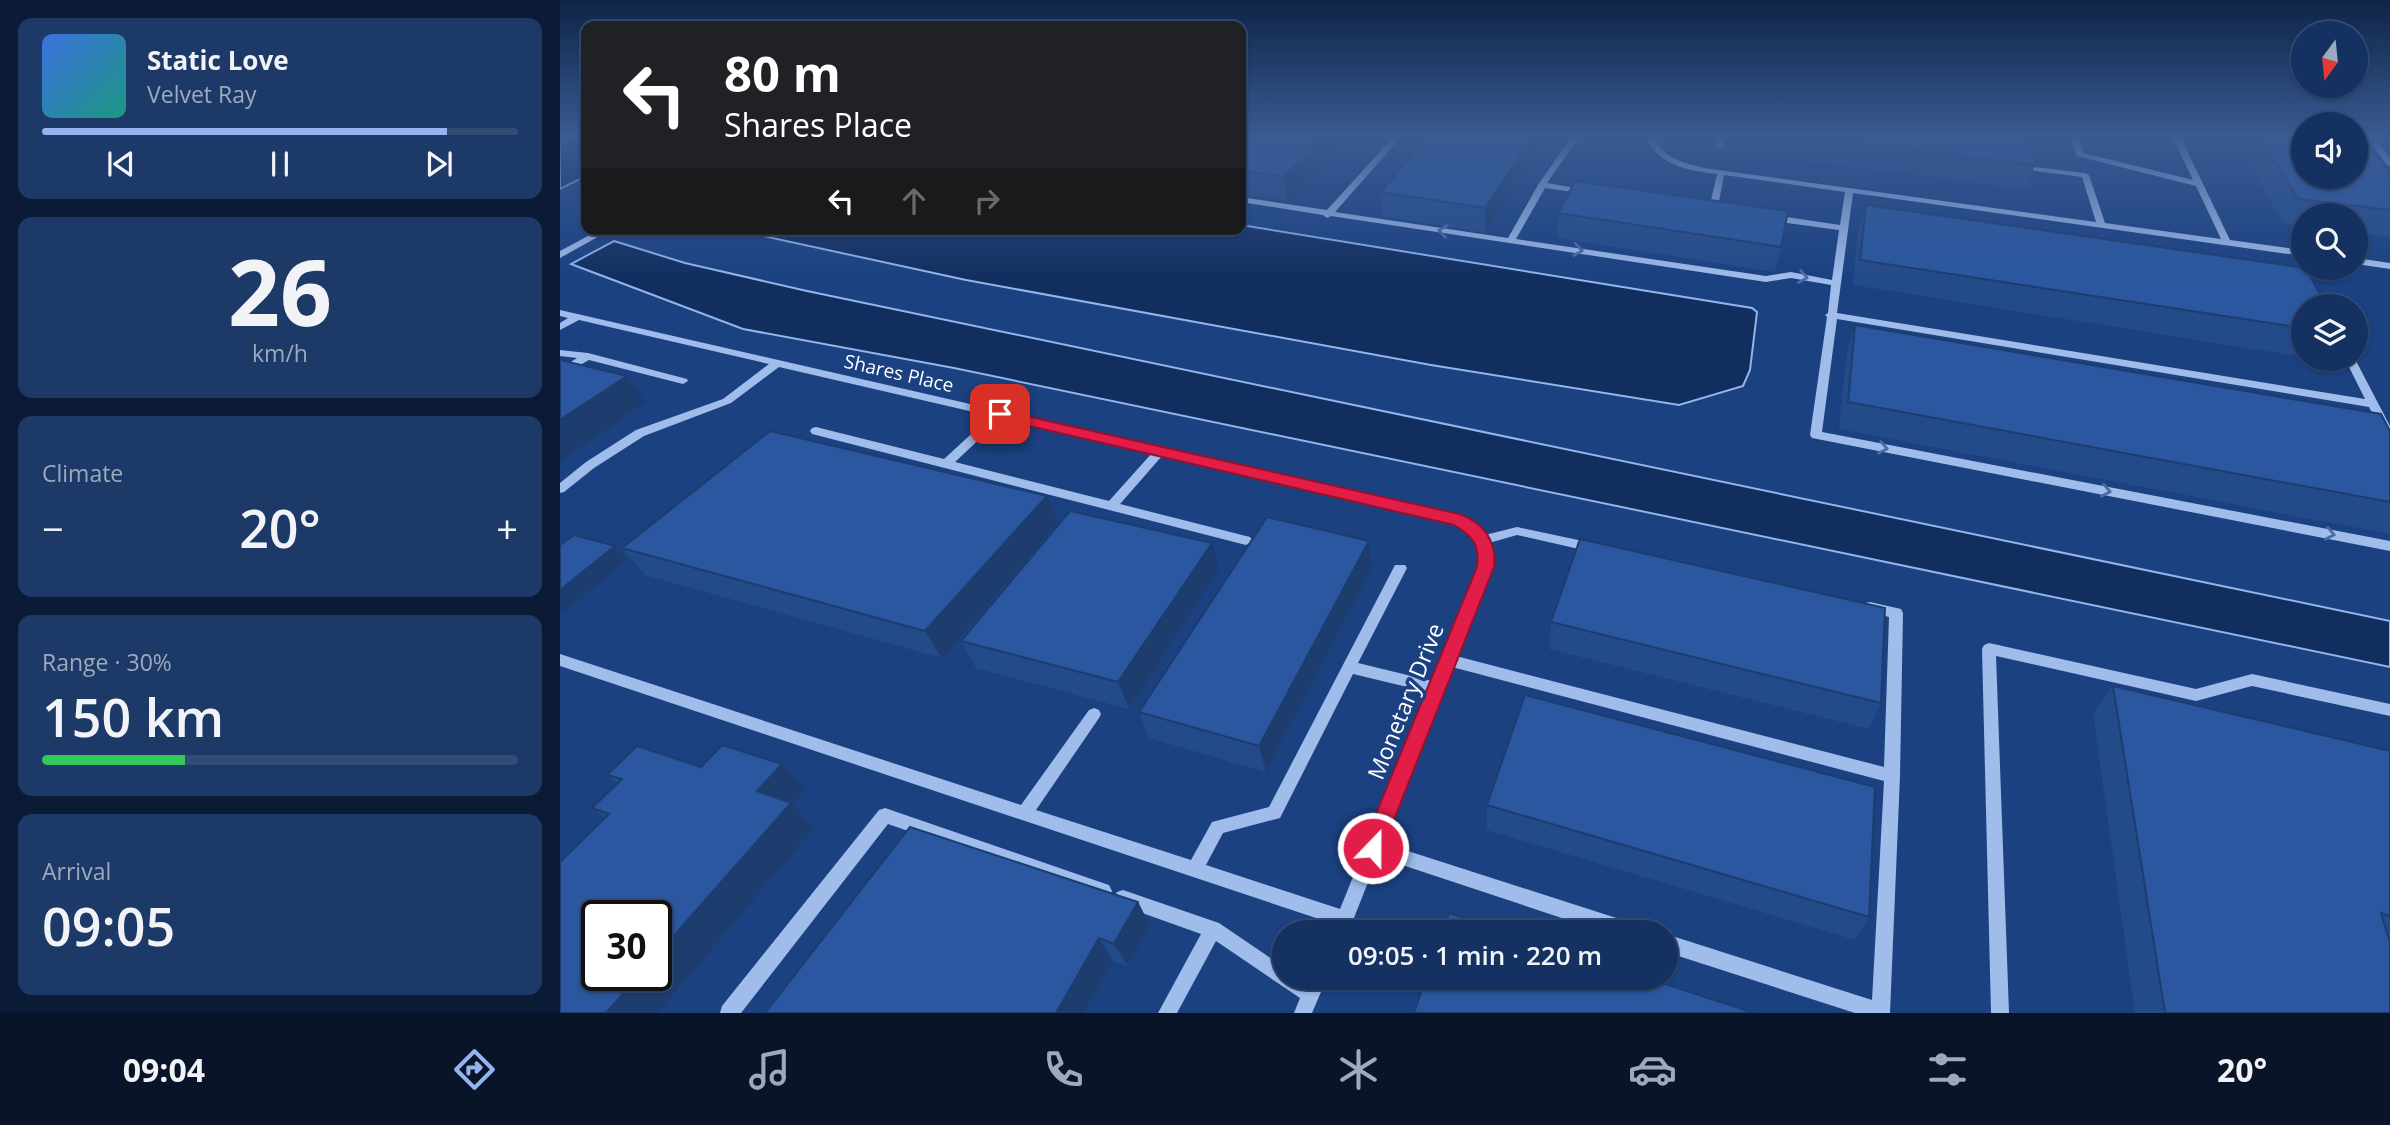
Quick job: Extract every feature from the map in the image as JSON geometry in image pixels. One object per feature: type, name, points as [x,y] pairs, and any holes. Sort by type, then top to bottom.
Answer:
[{"type":"street","points":[[1713,209],[1719,183]]},
{"type":"street","points":[[1801,183],[2291,252]]},
{"type":"street","points":[[2088,183],[2101,225]]},
{"type":"street","points":[[2199,184],[2227,243]]},
{"type":"street","points":[[1511,240],[1542,185],[1595,193]]},
{"type":"street","points":[[1849,190],[1830,315],[1816,435],[2390,545]]},
{"type":"street","points":[[1246,201],[1766,279],[1791,275],[1835,283]]},
{"type":"street","points":[[1700,207],[1726,211]]},
{"type":"street","points":[[1764,217],[1843,223],[1858,220]]},
{"type":"street","points":[[560,255],[597,235]]},
{"type":"street","points":[[2368,262],[2390,265]]},
{"type":"street","name":"Shares Place","points":[[560,313],[1459,520],[1478,534]]},
{"type":"street","points":[[1830,315],[2373,404]]},
{"type":"street","points":[[560,327],[577,317]]},
{"type":"street","points":[[560,373],[588,356],[683,381]]},
{"type":"street","points":[[560,489],[590,465],[640,433],[727,401],[777,363]]},
{"type":"street","points":[[2356,371],[2390,437]]},
{"type":"street","points":[[946,464],[1000,414]]},
{"type":"street","points":[[1111,506],[1160,451]]},
{"type":"street","points":[[1478,534],[1517,531],[1612,551]]},
{"type":"street","name":"Monetary Drive","points":[[1344,920],[1485,567],[1487,553],[1478,534]]},
{"type":"street","points":[[1195,870],[1218,827],[1274,813],[1400,568]]},
{"type":"street","points":[[1678,947],[1881,1013],[1892,776],[1896,613],[1855,604]]},
{"type":"street","points":[[2000,1013],[1989,649],[2196,695],[2252,680],[2390,710]]},
{"type":"street","points":[[560,660],[1195,870],[1326,920]]},
{"type":"street","points":[[1448,660],[1892,776]]},
{"type":"street","points":[[1349,667],[1437,688]]},
{"type":"street","points":[[729,1013],[885,815],[1213,929],[1272,969]]},
{"type":"street","points":[[1373,848],[1595,920]]},
{"type":"street","points":[[1167,1013],[1213,929]]},
{"type":"street","points":[[1303,1013],[1314,990]]},
{"type":"lane","points":[[1327,215],[1356,183]]},
{"type":"lane","points":[[560,353],[588,356]]},
{"type":"lane","points":[[816,431],[1245,540]]},
{"type":"lane","points":[[1024,813],[1094,714]]},
{"type":"water","points":[[560,183],[571,183],[560,189]]},
{"type":"water","points":[[1246,226],[1752,308],[1757,312],[1750,370],[1743,386],[1679,405],[1431,365],[966,280],[759,235],[1246,235]]},
{"type":"water","points":[[614,241],[685,263],[807,291],[2390,621],[2390,667],[954,368],[743,329],[571,264]]},
{"type":"building","points":[[1388,183],[1501,183],[1485,208],[1381,192]]},
{"type":"building","points":[[1574,183],[1591,183],[1788,211],[1781,247],[1558,213]]},
{"type":"building","points":[[2368,183],[2390,183],[2390,210],[2368,207],[2368,203],[2298,199],[2292,189],[2368,189]]},
{"type":"building","points":[[1866,205],[2291,266],[2291,280],[2312,280],[2320,294],[2291,294],[2291,326],[1860,260]]},
{"type":"building","points":[[1855,325],[2381,414],[2390,431],[2390,502],[1848,402]]},
{"type":"building","points":[[560,360],[627,376],[560,420]]},
{"type":"building","points":[[770,431],[1047,496],[925,631],[622,548]]},
{"type":"building","points":[[1070,511],[1212,543],[1118,682],[961,641]]},
{"type":"building","points":[[1267,517],[1369,541],[1259,746],[1139,712]]},
{"type":"building","points":[[574,535],[615,546],[560,590],[560,545]]},
{"type":"building","points":[[1580,539],[1885,608],[1881,703],[1551,622]]},
{"type":"building","points":[[2113,686],[2390,751],[2390,916],[2381,913],[2390,942],[2390,1013],[2165,1013]]},
{"type":"building","points":[[1525,695],[1875,787],[1869,917],[1487,805]]},
{"type":"building","points":[[722,745],[782,764],[757,791],[791,803],[672,938],[672,900],[581,900],[581,991],[626,991],[606,1013],[560,1013],[560,862],[609,814],[592,808],[622,779],[607,775],[637,746],[701,767]]},
{"type":"building","points":[[910,827],[1138,902],[1114,944],[1099,938],[1056,1013],[765,1013]]},
{"type":"building","points":[[1449,913],[1470,920],[1447,920]]},
{"type":"building","points":[[1678,988],[1754,1013],[1414,1013],[1422,990]]},
{"type":"route","points":[[1000,414],[1459,520],[1473,528],[1483,540],[1487,553],[1485,567],[1373,848]]}]
